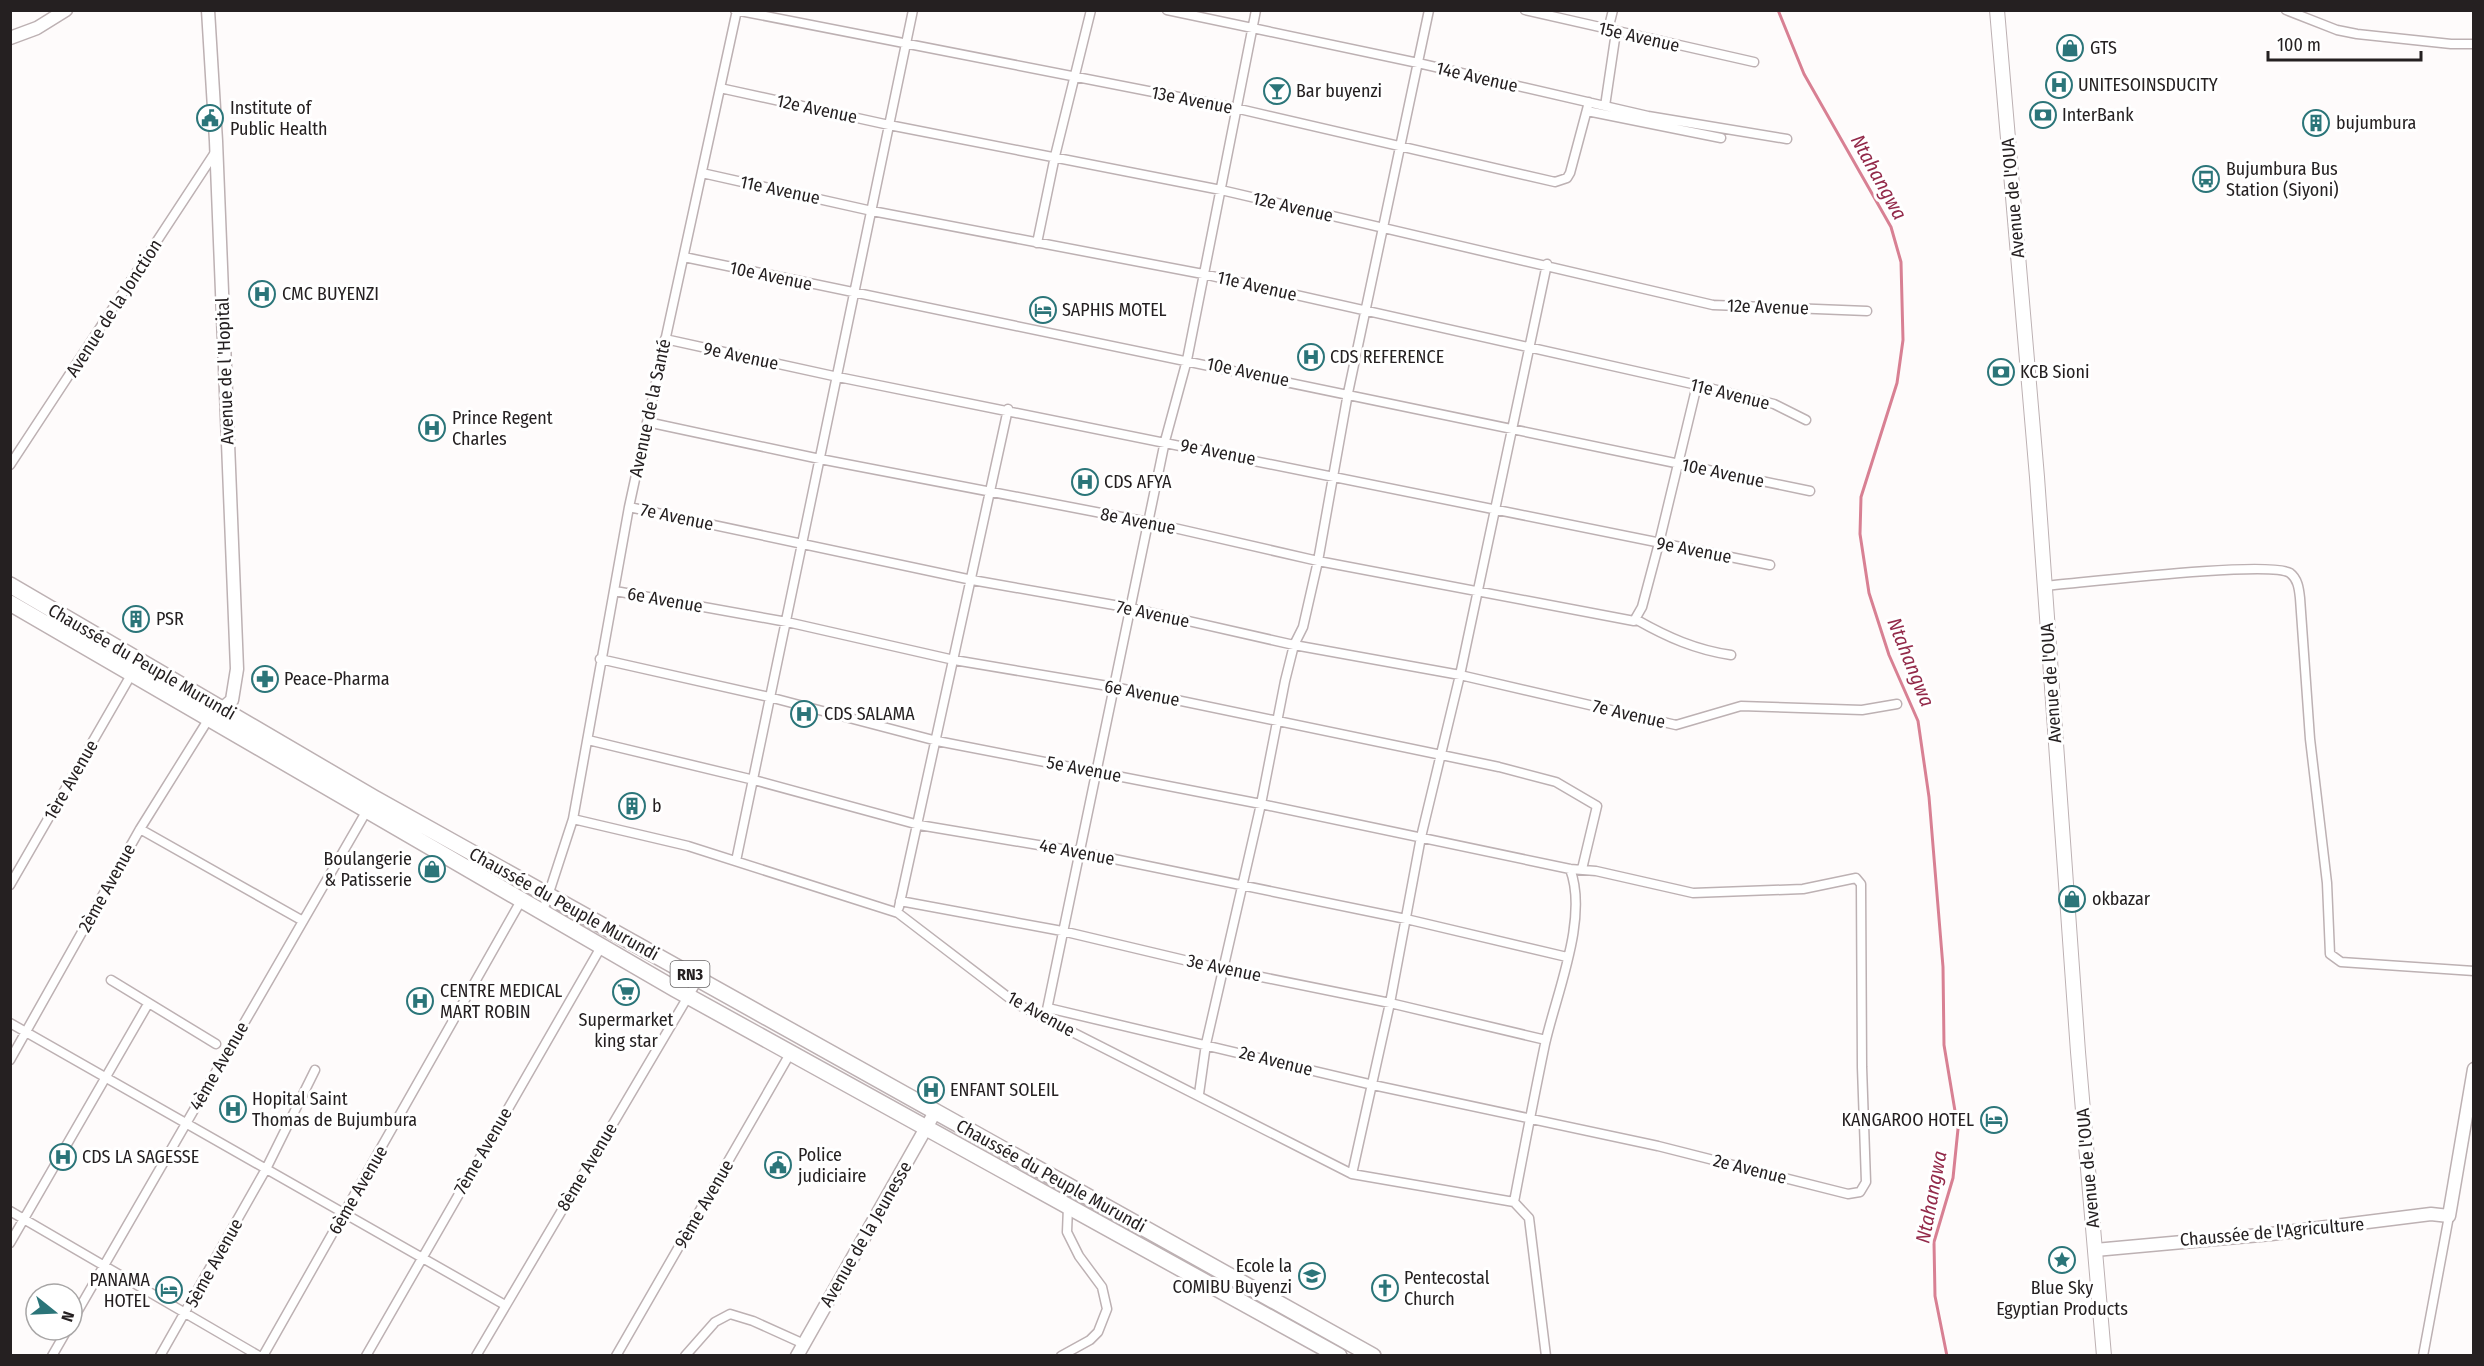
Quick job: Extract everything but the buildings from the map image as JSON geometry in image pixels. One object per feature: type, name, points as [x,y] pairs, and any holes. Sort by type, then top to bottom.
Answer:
[{"type":"highway","name":"Chaussée du Peuple Murundi","points":[[12,595],[222,710],[935,1112],[1324,1326],[1373,1356]]},
{"type":"highway","name":"Chaussée du Peuple Murundi","points":[[12,595],[131,675],[366,812],[523,899],[688,996],[1335,1354]]},
{"type":"main road","name":"Avenue de l'OUA","points":[[1997,10],[2104,1356]]},
{"type":"street","points":[[10,38],[37,28],[66,10]]},
{"type":"street","name":"Avenue de l 'Hopital","points":[[208,10],[216,150],[237,669],[232,700],[208,720]]},
{"type":"street","points":[[736,861],[908,45],[913,10]]},
{"type":"street","points":[[1037,243],[1055,156],[1091,10]]},
{"type":"street","name":"14e Avenue","points":[[1167,10],[1418,63],[1588,107],[1605,106],[1648,116],[1787,140]]},
{"type":"street","points":[[1045,1018],[1148,522],[1187,360],[1256,10]]},
{"type":"street","points":[[1199,1094],[1206,1044],[1260,804],[1276,721],[1294,645],[1303,627],[1318,561],[1348,393],[1430,10]]},
{"type":"street","name":"15e Avenue","points":[[1525,10],[1754,62]]},
{"type":"street","points":[[1605,106],[1613,10]]},
{"type":"street","points":[[2286,10],[2337,30],[2357,34],[2451,44],[2474,44]]},
{"type":"street","name":"13e Avenue","points":[[736,11],[1235,108],[1555,182],[1561,181],[1570,173],[1588,107]]},
{"type":"street","name":"Avenue de la Santé","points":[[543,911],[573,819],[629,507],[736,11]]},
{"type":"street","name":"12e Avenue","points":[[720,88],[890,125],[1221,190],[1547,264],[1713,305],[1867,311]]},
{"type":"street","points":[[1588,107],[1720,138]]},
{"type":"street","name":"Avenue de la Jonction","points":[[10,465],[216,150]]},
{"type":"street","name":"11e Avenue","points":[[702,173],[872,211],[1203,274],[1697,385],[1774,404],[1806,420]]},
{"type":"street","name":"10e Avenue","points":[[684,257],[1022,329],[1348,393],[1512,430],[1810,491]]},
{"type":"street","points":[[1352,1174],[1390,1003],[1421,837],[1460,675],[1547,264]]},
{"type":"street","name":"9e Avenue","points":[[665,339],[838,377],[1008,409],[1770,565]]},
{"type":"street","points":[[1632,620],[1659,543],[1697,385]]},
{"type":"street","points":[[898,913],[1008,409]]},
{"type":"street","name":"8e Avenue","points":[[647,422],[990,493],[1148,522],[1318,561],[1632,620],[1683,643],[1709,652],[1731,655]]},
{"type":"street","name":"7e Avenue","points":[[629,507],[972,580],[1131,608],[1294,645],[1460,675],[1676,725],[1741,706],[1852,710],[1897,704]]},
{"type":"street","points":[[2044,586],[2233,570],[2276,569],[2291,574],[2298,584],[2300,598],[2310,740],[2327,883],[2330,954],[2341,962],[2474,971]]},
{"type":"street","name":"6e Avenue","points":[[615,591],[787,622],[954,660],[1114,687],[1441,755],[1556,782],[1595,803],[1598,808],[1582,870]]},
{"type":"street","name":"5e Avenue","points":[[600,659],[769,697],[937,741],[1260,804],[1570,869]]},
{"type":"street","name":"1ère Avenue","points":[[10,885],[131,675]]},
{"type":"street","name":"2ème Avenue","points":[[10,1060],[140,829],[208,720]]},
{"type":"street","name":"4e Avenue","points":[[588,740],[754,780],[919,825],[1080,852],[1406,919],[1567,957]]},
{"type":"street","name":"4ème Avenue","points":[[84,1300],[366,812]]},
{"type":"street","name":"1e Avenue","points":[[573,819],[736,861],[898,913],[1017,1004],[1199,1094],[1352,1174],[1514,1202]]},
{"type":"street","points":[[140,829],[303,921]]},
{"type":"street","points":[[1546,1356],[1529,1218],[1514,1202],[1529,1118],[1576,912],[1576,890],[1570,869]]},
{"type":"street","name":"2e Avenue","points":[[1048,1008],[1373,1085],[1658,1146],[1848,1194],[1860,1192],[1866,1182],[1862,1067],[1861,884],[1856,878],[1803,889],[1693,893],[1570,869]]},
{"type":"street","name":"6ème Avenue","points":[[261,1356],[346,1212],[523,899]]},
{"type":"street","name":"3e Avenue","points":[[900,901],[1062,931],[1222,969],[1390,1003],[1546,1040]]},
{"type":"street","name":"7ème Avenue","points":[[366,1356],[602,947]]},
{"type":"street","name":"8ème Avenue","points":[[476,1356],[699,978]]},
{"type":"street","points":[[111,980],[216,1044]]},
{"type":"street","points":[[10,1243],[148,1004]]},
{"type":"street","points":[[10,1023],[506,1305]]},
{"type":"street","name":"9ème Avenue","points":[[616,1356],[791,1052]]},
{"type":"street","points":[[2423,1356],[2474,1069]]},
{"type":"street","name":"5ème Avenue","points":[[160,1356],[266,1169],[315,1070]]},
{"type":"street","name":"Avenue de la Jeunesse","points":[[797,1356],[935,1112]]},
{"type":"street","points":[[1061,1356],[1090,1340],[1098,1332],[1107,1309],[1101,1287],[1079,1256],[1067,1232],[1068,1207]]},
{"type":"street","points":[[10,1211],[261,1356]]},
{"type":"street","name":"Chaussée de l'Agriculture","points":[[2095,1250],[2271,1234],[2431,1214],[2449,1216]]},
{"type":"street","points":[[685,1356],[715,1322],[730,1314],[753,1321],[804,1344]]},
{"type":"street","points":[[1324,1326],[1335,1354]]},
{"type":"street","points":[[52,1356],[60,1342]]},
{"type":"waterway","name":"Ntahangwa","points":[[1778,10],[1804,74],[1891,227],[1901,262],[1903,340],[1897,383],[1861,497],[1860,534],[1869,593],[1889,655],[1918,721],[1929,797],[1943,967],[1944,1045],[1958,1129],[1953,1178],[1934,1242],[1935,1296],[1947,1356]]},
{"type":"place","name":"GTS","points":[[2070,48]]},
{"type":"place","name":"UNITESOINSDUCITY","points":[[2059,85]]},
{"type":"place","name":"Bar buyenzi","points":[[1277,91]]},
{"type":"place","name":"InterBank","points":[[2043,115]]},
{"type":"place","name":"Institute of Public Health","points":[[210,118]]},
{"type":"place","name":"bujumbura","points":[[2316,123]]},
{"type":"place","name":"Bujumbura Bus Station (Siyoni)","points":[[2206,179]]},
{"type":"place","name":"CMC BUYENZI","points":[[262,294]]},
{"type":"place","name":"SAPHIS MOTEL","points":[[1043,310]]},
{"type":"place","name":"CDS REFERENCE","points":[[1311,357]]},
{"type":"place","name":"KCB Sioni","points":[[2001,372]]},
{"type":"place","name":"Prince Regent Charles","points":[[432,428]]},
{"type":"place","name":"CDS AFYA","points":[[1085,482]]},
{"type":"place","name":"PSR","points":[[136,619]]},
{"type":"place","name":"Peace-Pharma","points":[[265,679]]},
{"type":"place","name":"CDS SALAMA","points":[[804,714]]},
{"type":"place","name":"b","points":[[632,806]]},
{"type":"place","name":"Boulangerie & Patisserie","points":[[432,869]]},
{"type":"place","name":"okbazar","points":[[2072,899]]},
{"type":"place","name":"Supermarket king star","points":[[626,992]]},
{"type":"place","name":"CENTRE MEDICAL MART ROBIN","points":[[420,1001]]},
{"type":"place","name":"ENFANT SOLEIL","points":[[931,1090]]},
{"type":"place","name":"Hopital Saint Thomas de Bujumbura","points":[[233,1109]]},
{"type":"place","name":"KANGAROO HOTEL","points":[[1994,1120]]},
{"type":"place","name":"CDS LA SAGESSE","points":[[63,1157]]},
{"type":"place","name":"Police judiciaire","points":[[778,1165]]},
{"type":"place","name":"Blue Sky Egyptian Products","points":[[2062,1260]]},
{"type":"place","name":"Ecole la COMIBU Buyenzi","points":[[1312,1276]]},
{"type":"place","name":"Pentecostal Church","points":[[1385,1288]]},
{"type":"place","name":"PANAMA HOTEL","points":[[169,1290]]}]
